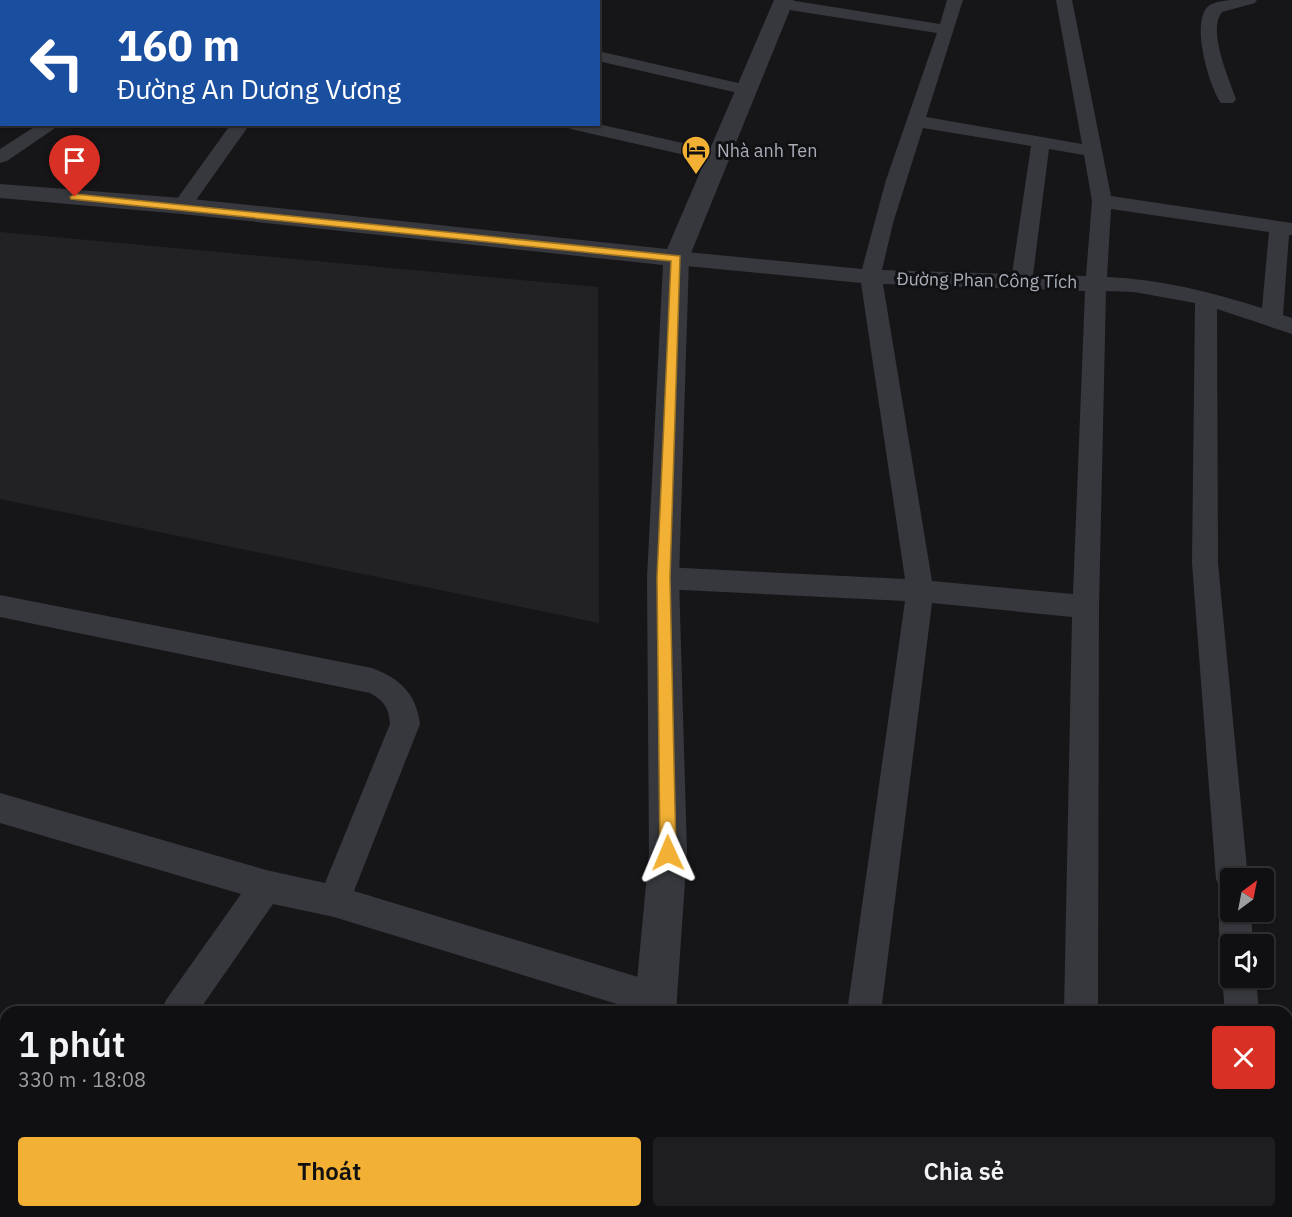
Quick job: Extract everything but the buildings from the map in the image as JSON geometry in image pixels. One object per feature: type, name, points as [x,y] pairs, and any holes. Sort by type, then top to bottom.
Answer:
[{"type":"street","points":[[865,1006],[920,591],[871,277],[874,255],[896,179],[955,0]]},
{"type":"street","points":[[1064,0],[1102,201],[1096,283],[1086,607],[1082,1006]]},
{"type":"street","points":[[1227,99],[1211,51],[1209,18],[1216,8],[1249,0]]},
{"type":"street","points":[[0,808],[266,886],[334,902],[656,1006],[668,853],[663,578],[676,258],[784,2],[947,30]]},
{"type":"street","points":[[600,57],[747,90]]},
{"type":"street","points":[[916,121],[1092,151]]},
{"type":"street","points":[[0,157],[45,126]]},
{"type":"street","points":[[182,206],[240,126]]},
{"type":"street","points":[[585,126],[720,157]]},
{"type":"street","points":[[1022,281],[1041,142]]},
{"type":"street","points":[[0,191],[182,206],[676,258]]},
{"type":"street","points":[[1102,201],[1286,228],[1282,322]]},
{"type":"street","name":"Đường Phan Công Tích","points":[[676,258],[871,277],[1134,285],[1206,298],[1282,322]]},
{"type":"street","points":[[1206,298],[1205,563],[1231,868]]},
{"type":"street","points":[[663,578],[920,591],[1086,607]]},
{"type":"street","points":[[4,614],[372,681],[387,687],[398,695],[405,710],[405,724],[334,902]]},
{"type":"street","points":[[182,1006],[266,886]]},
{"type":"street","points":[[1240,988],[1241,1006]]},
{"type":"shaded area","points":[[0,232],[598,287],[599,623],[0,499]]},
{"type":"place","name":"Nhà anh Ten","points":[[696,176]]},
{"type":"route","points":[[75,197],[182,206],[676,258],[663,578],[668,853]]}]
